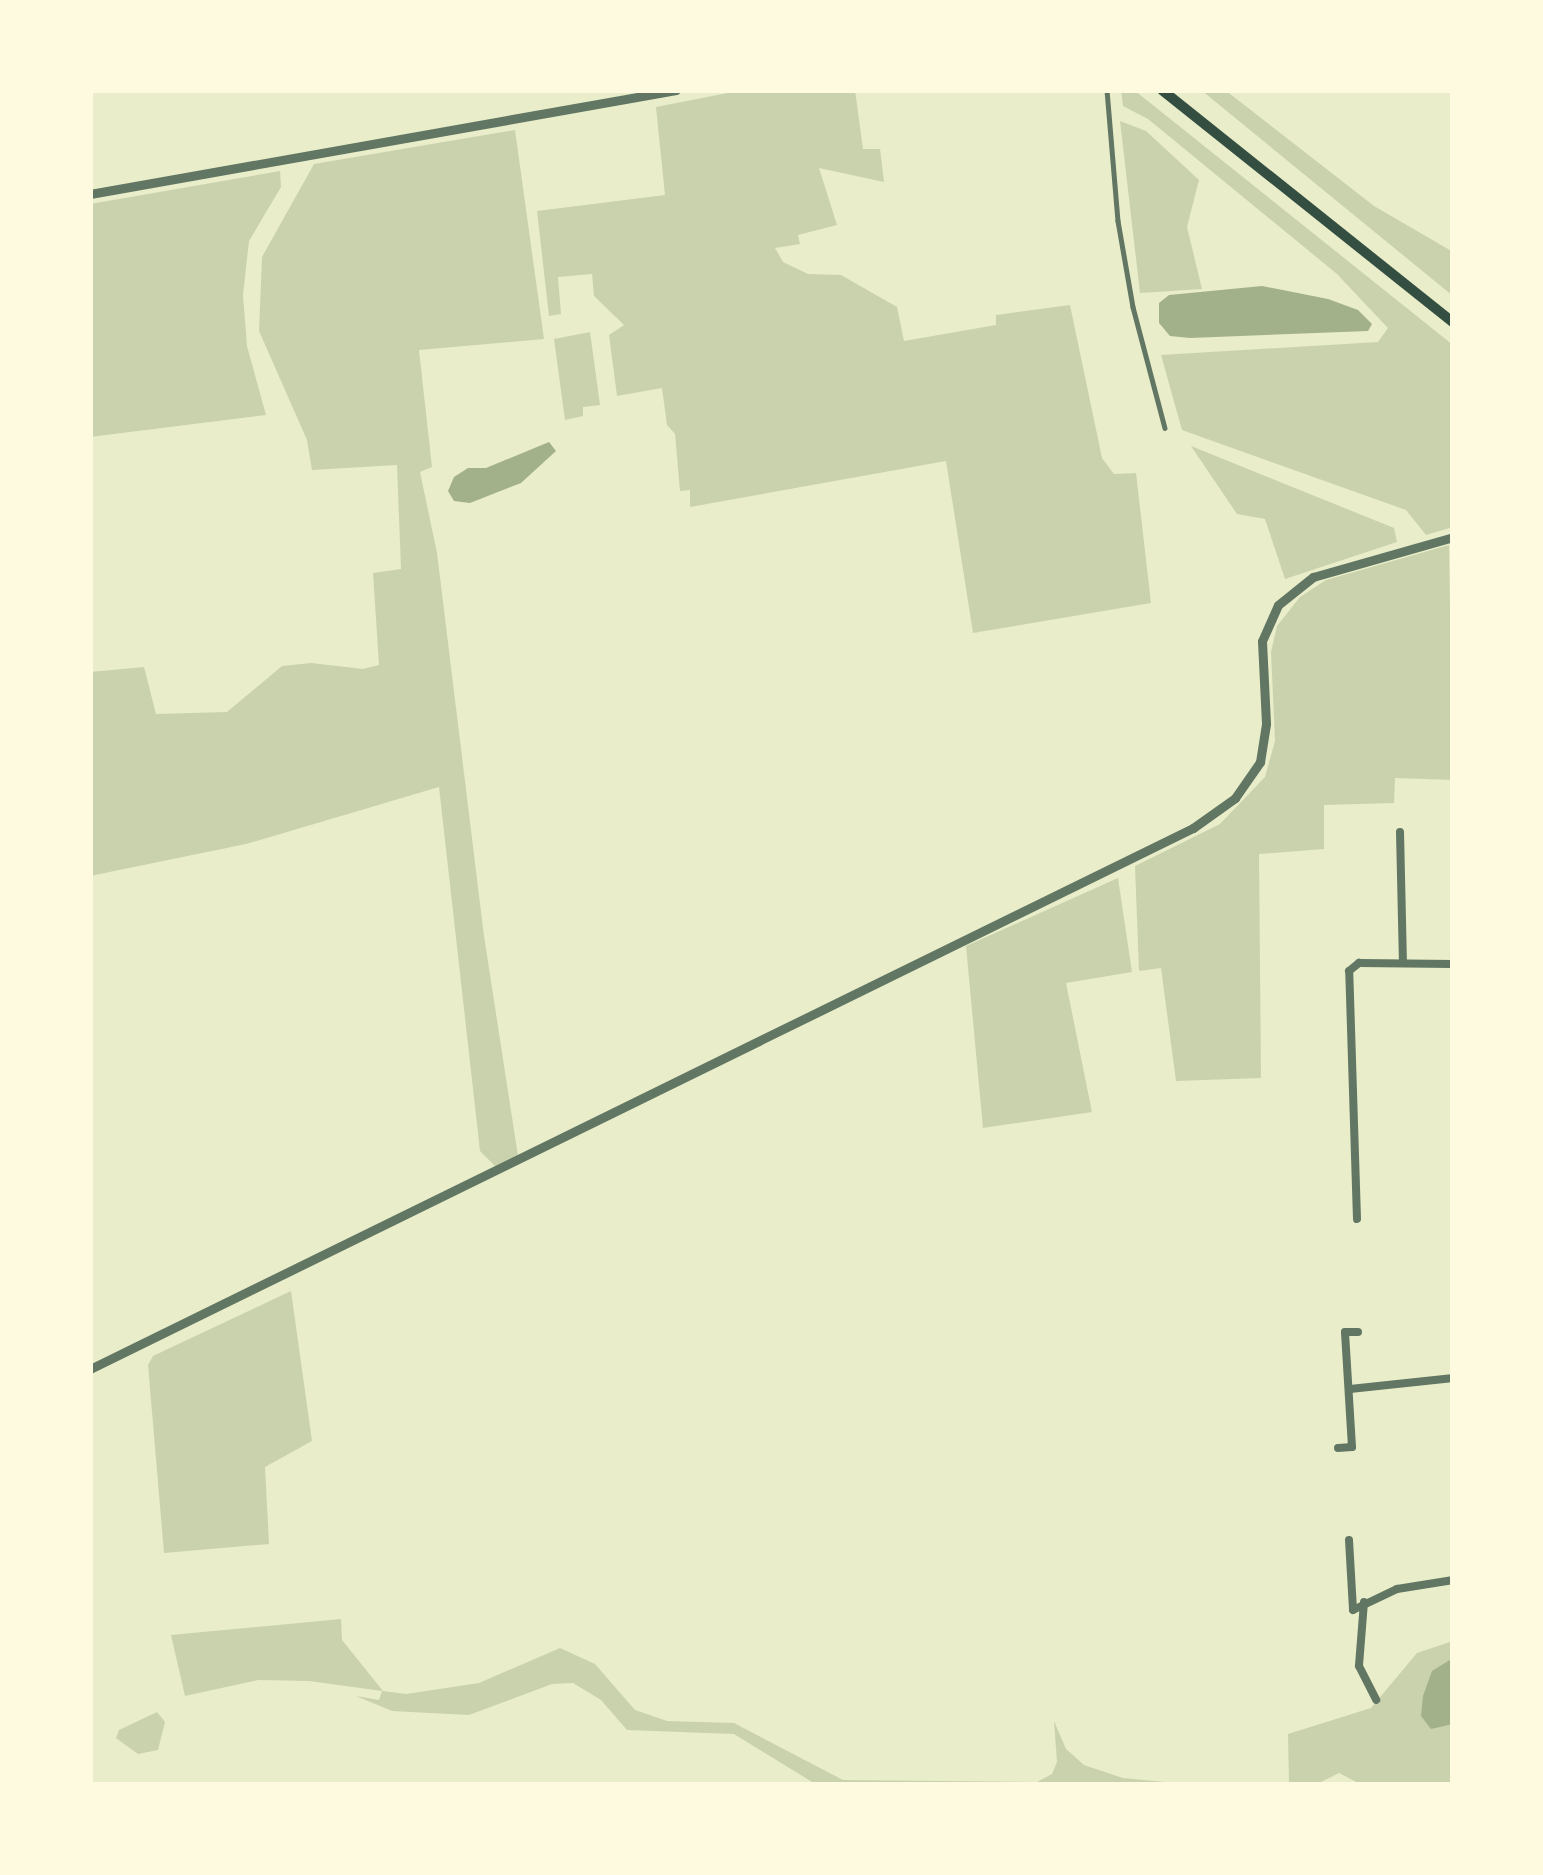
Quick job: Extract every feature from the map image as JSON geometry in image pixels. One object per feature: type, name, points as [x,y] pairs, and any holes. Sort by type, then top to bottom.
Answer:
[{"type":"main road","points":[[1162,90],[1453,322]]},
{"type":"street","points":[[90,194],[676,90]]},
{"type":"street","points":[[90,1369],[1193,828],[1234,798],[1260,762],[1266,723],[1262,641],[1278,605],[1313,577],[1453,536]]},
{"type":"street","points":[[1400,832],[1403,962]]},
{"type":"street","points":[[1357,1220],[1348,971],[1359,963],[1453,964]]},
{"type":"street","points":[[1339,1448],[1352,1448],[1346,1333],[1358,1332]]},
{"type":"street","points":[[1350,1389],[1453,1378]]},
{"type":"street","points":[[1349,1540],[1353,1610],[1397,1589],[1453,1580]]},
{"type":"street","points":[[1364,1602],[1359,1666],[1376,1700]]},
{"type":"lane","points":[[1107,90],[1126,264],[1165,428]]},
{"type":"shaded area","points":[[743,90],[855,90],[863,149],[880,149],[884,182],[819,168],[837,225],[798,235],[800,244],[775,248],[783,262],[808,274],[841,275],[897,307],[904,341],[996,325],[996,315],[1070,305],[1102,458],[1114,474],[1136,473],[1151,603],[973,633],[946,461],[690,507],[690,490],[680,491],[675,434],[667,425],[662,388],[617,396],[609,335],[624,325],[594,296],[592,274],[558,277],[561,314],[549,316],[537,211],[665,195],[656,107]]},
{"type":"shaded area","points":[[1121,90],[1134,90],[1453,345],[1453,527],[1426,535],[1406,510],[1182,430],[1161,355],[1378,342],[1388,328],[1337,274],[1148,119],[1123,106]]},
{"type":"shaded area","points":[[1201,90],[1225,90],[1374,206],[1453,252],[1453,296]]},
{"type":"shaded area","points":[[1120,121],[1146,131],[1199,180],[1187,227],[1202,289],[1140,293]]},
{"type":"shaded area","points":[[515,130],[544,339],[419,350],[432,467],[420,472],[437,553],[484,936],[518,1156],[495,1166],[480,1151],[439,787],[246,844],[90,876],[90,672],[144,667],[156,714],[227,712],[282,666],[311,663],[363,669],[379,665],[373,573],[401,569],[397,465],[312,470],[307,440],[259,331],[262,257],[314,164]]},
{"type":"shaded area","points":[[280,171],[281,187],[249,241],[243,295],[247,346],[266,415],[90,437],[90,204]]},
{"type":"shaded area","points":[[1262,286],[1328,299],[1358,310],[1372,324],[1368,331],[1190,338],[1170,336],[1159,323],[1159,303],[1169,295]]},
{"type":"shaded area","points":[[590,332],[600,405],[583,407],[583,416],[565,420],[554,339]]},
{"type":"shaded area","points":[[549,442],[556,451],[521,483],[470,503],[454,501],[448,491],[454,477],[468,468],[486,468]]},
{"type":"shaded area","points":[[1191,446],[1394,528],[1397,542],[1285,579],[1265,519],[1237,514]]},
{"type":"shaded area","points":[[1449,545],[1453,780],[1395,778],[1394,803],[1324,805],[1324,849],[1259,854],[1261,1078],[1176,1081],[1161,968],[1139,971],[1135,866],[1220,824],[1265,777],[1275,741],[1271,652],[1277,626],[1300,597],[1326,580]]},
{"type":"shaded area","points":[[1118,878],[1132,972],[1066,983],[1092,1112],[983,1128],[966,946]]},
{"type":"shaded area","points":[[291,1291],[312,1441],[265,1467],[269,1544],[164,1553],[148,1365],[153,1356]]},
{"type":"shaded area","points":[[341,1619],[342,1640],[383,1691],[406,1694],[479,1683],[560,1648],[595,1664],[635,1710],[667,1721],[734,1723],[843,1780],[1037,1782],[1052,1774],[1057,1762],[1054,1721],[1066,1749],[1084,1765],[1123,1778],[1196,1785],[817,1785],[734,1734],[627,1730],[601,1700],[573,1683],[552,1684],[469,1715],[392,1711],[356,1696],[379,1700],[382,1691],[309,1681],[258,1680],[185,1696],[171,1635]]},
{"type":"shaded area","points":[[1453,1641],[1453,1785],[1362,1785],[1339,1773],[1315,1785],[1289,1785],[1288,1734],[1371,1708],[1417,1653]]},
{"type":"shaded area","points":[[1453,1658],[1453,1724],[1431,1729],[1421,1716],[1423,1696],[1432,1671]]},
{"type":"shaded area","points":[[157,1712],[165,1722],[158,1750],[138,1754],[116,1738],[119,1730]]}]
